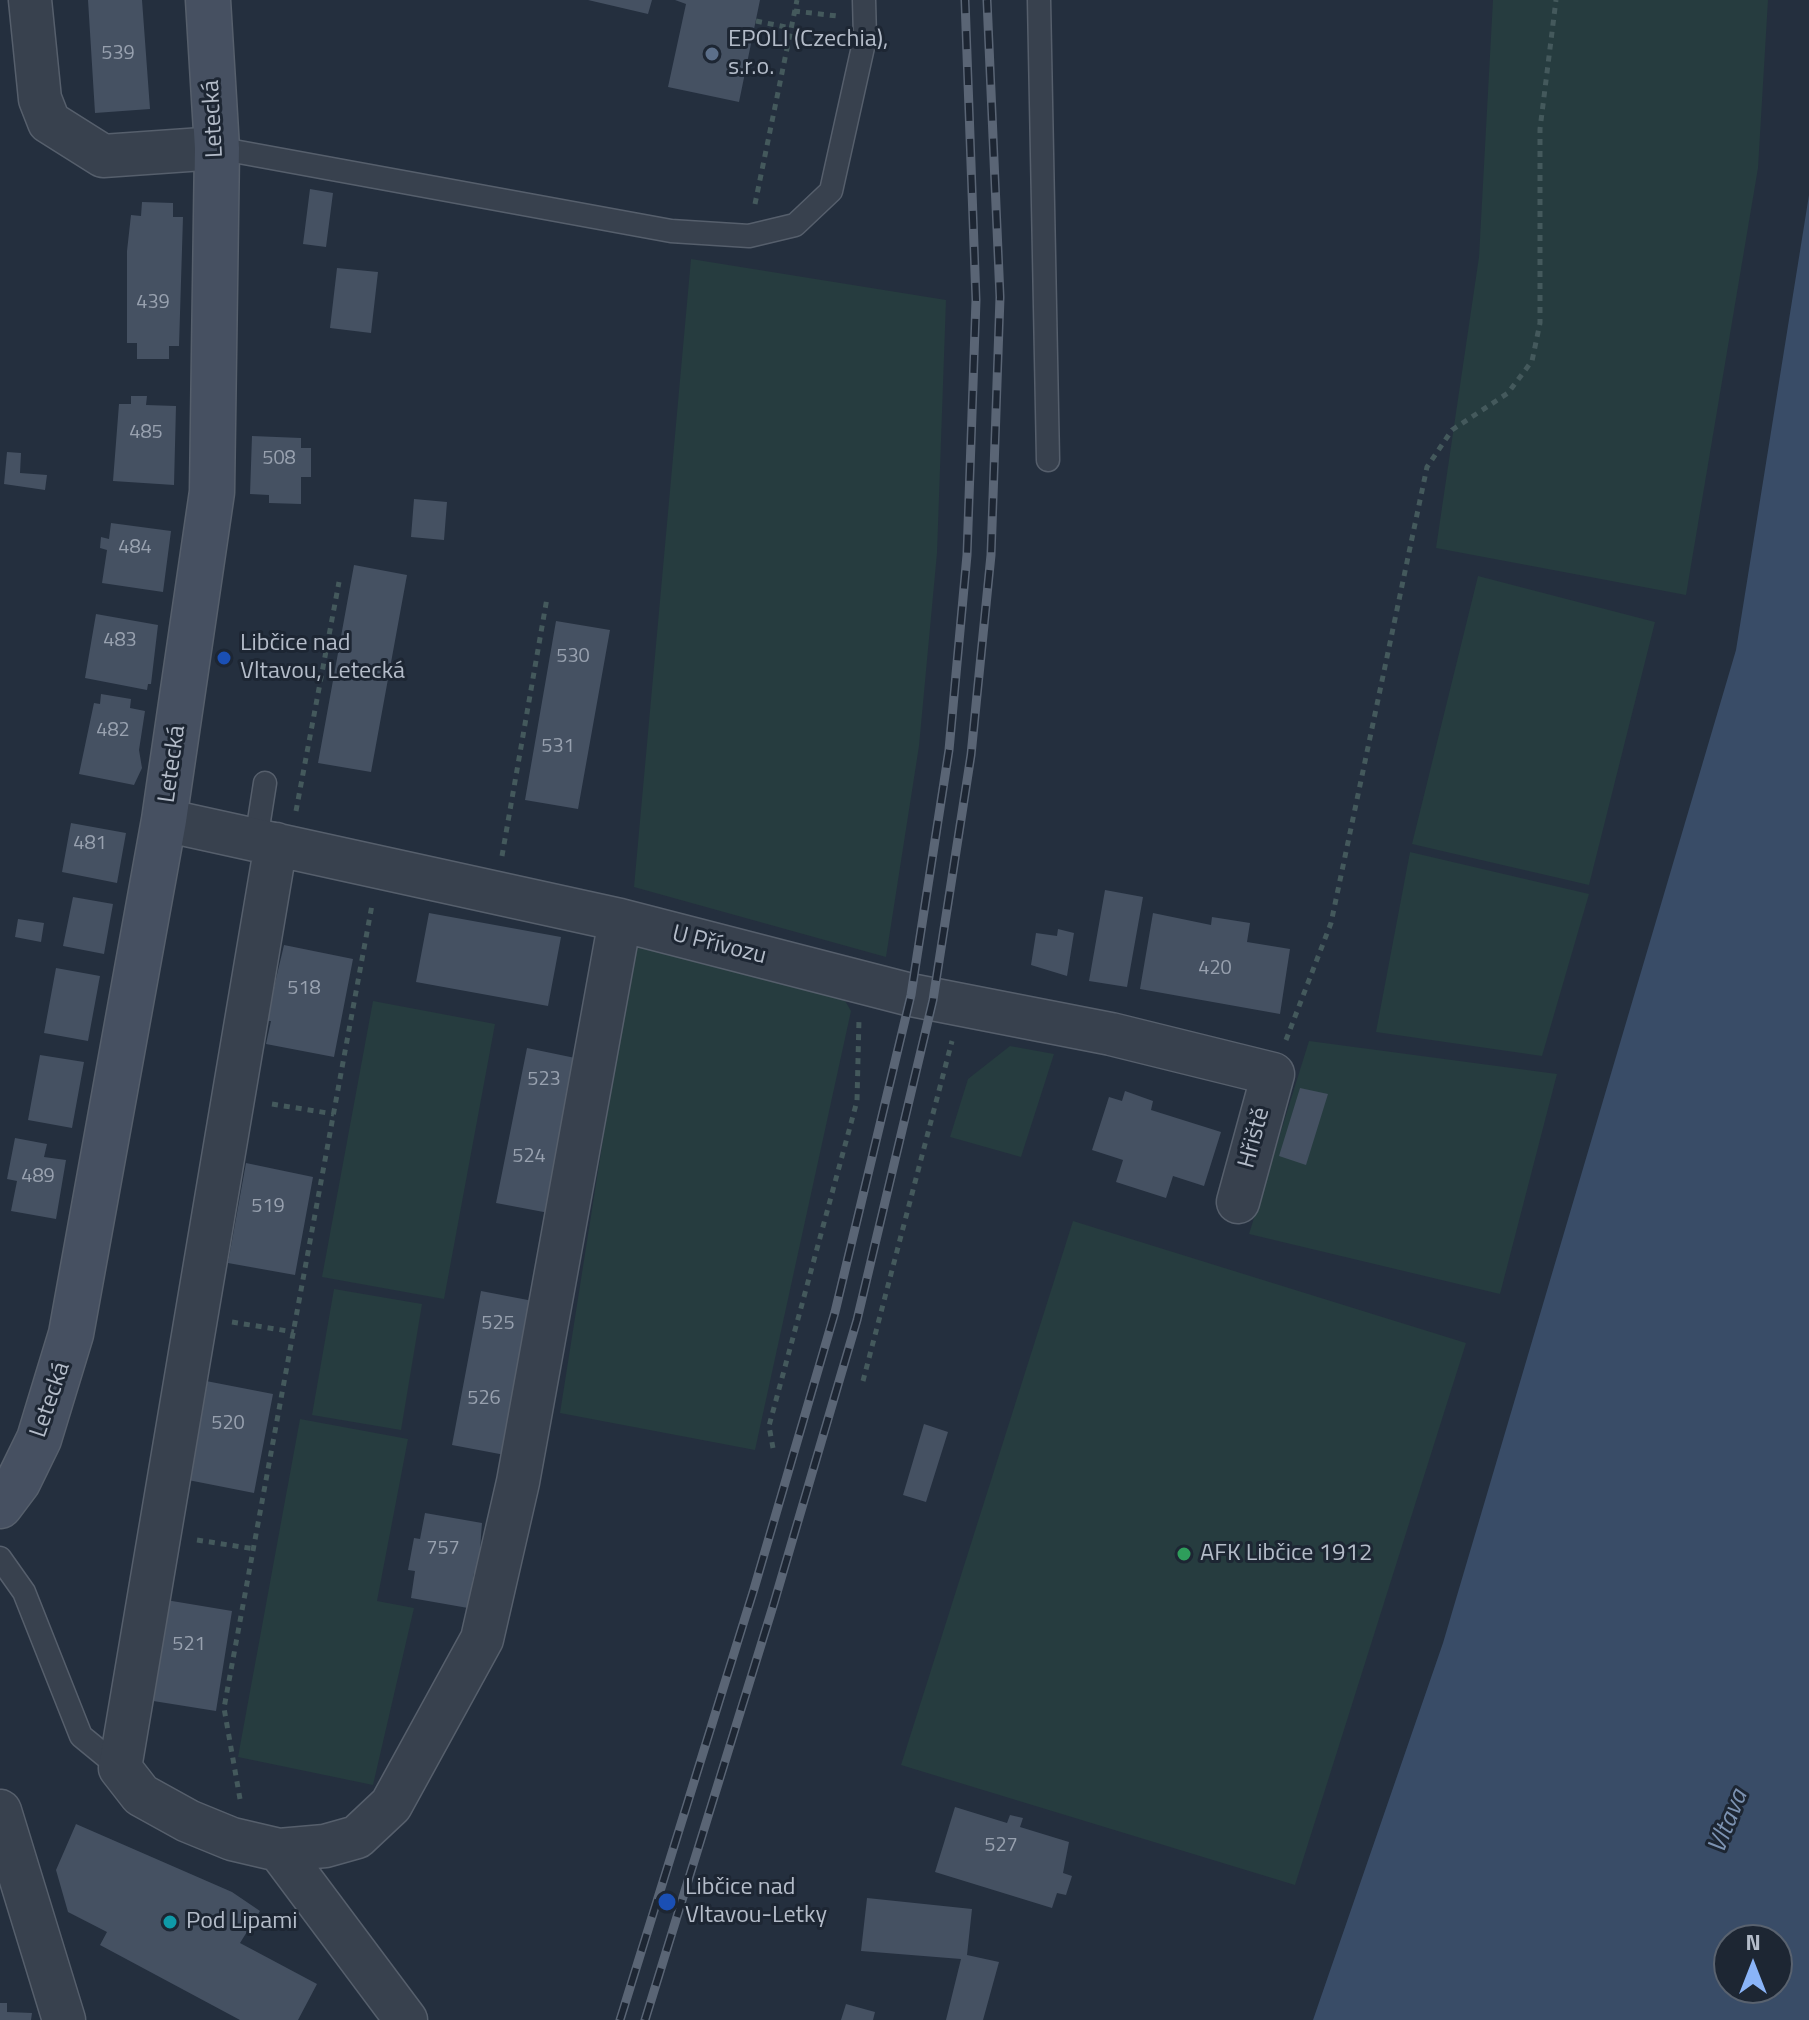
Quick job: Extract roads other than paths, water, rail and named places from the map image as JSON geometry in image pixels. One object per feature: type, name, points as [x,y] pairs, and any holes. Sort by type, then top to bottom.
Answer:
[{"type":"street","points":[[30,0],[40,99],[49,122],[103,156],[217,148]]},
{"type":"street","name":"Letecká","points":[[0,1506],[28,1463],[65,1362],[164,820],[212,492],[217,148],[208,0]]},
{"type":"street","name":"U Přívozu","points":[[164,820],[620,920],[933,1000],[967,1003],[1273,1074]]},
{"type":"street","points":[[274,843],[120,1768],[141,1795],[188,1821],[232,1839],[279,1850],[325,1846],[357,1837],[391,1805],[482,1639],[518,1482],[620,920]]},
{"type":"street","name":"Hřiště","points":[[1238,1202],[1273,1074]]},
{"type":"street","points":[[0,1811],[64,2020]]},
{"type":"street","points":[[279,1850],[406,2020]]},
{"type":"lane","points":[[1039,0],[1048,460]]},
{"type":"lane","points":[[217,148],[671,231],[749,236],[795,225],[831,191],[865,38],[864,10]]},
{"type":"lane","points":[[265,783],[274,843]]},
{"type":"lane","points":[[0,1558],[24,1592],[81,1736],[120,1768]]},
{"type":"water","name":"Vltava","points":[[1809,195],[1809,2020],[1313,2020],[1443,1643],[1736,650]]},
{"type":"railway","points":[[620,2020],[754,1589],[835,1312],[911,995],[949,750],[967,555],[976,300],[965,0]]},
{"type":"railway","points":[[645,2020],[774,1603],[857,1320],[933,1000],[971,755],[991,555],[1000,297],[987,0]]},
{"type":"place","name":"EPOLI (Czechia), s.r.o.","points":[[712,54]]},
{"type":"place","name":"Libčice nad Vltavou, Letecká","points":[[224,658]]},
{"type":"place","name":"AFK Libčice 1912","points":[[1184,1554]]},
{"type":"place","name":"Libčice nad Vltavou-Letky","points":[[667,1902]]},
{"type":"place","name":"Pod Lipami","points":[[170,1922]]}]
